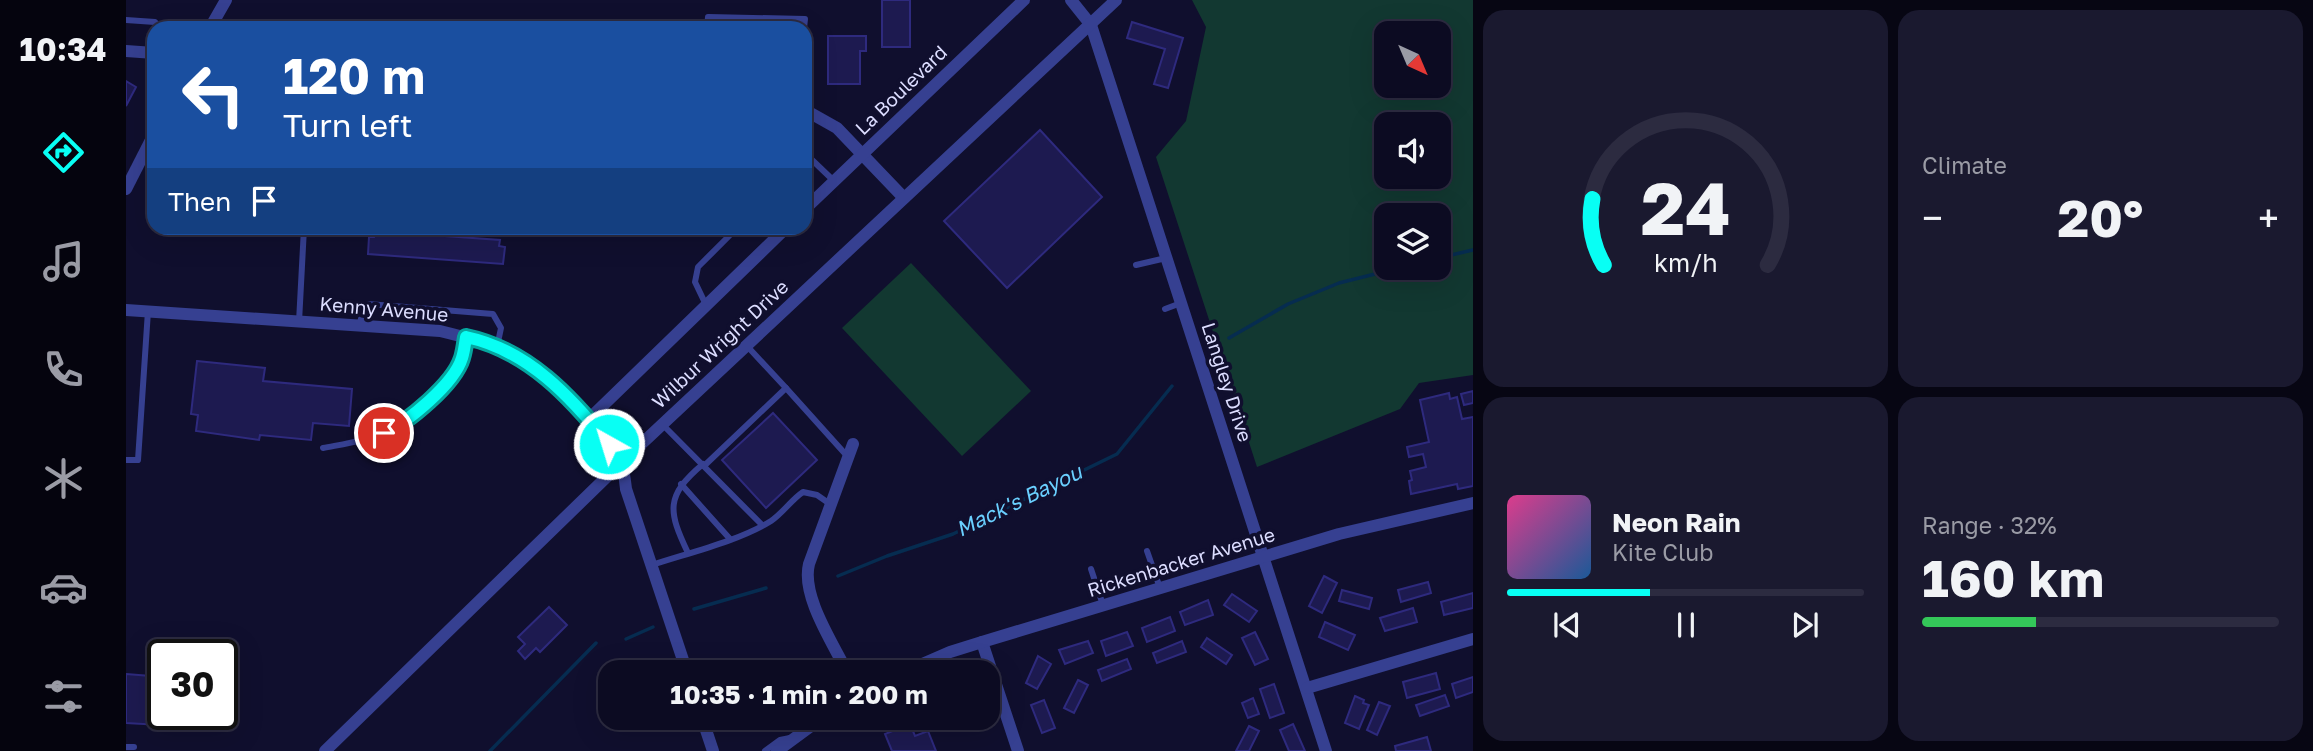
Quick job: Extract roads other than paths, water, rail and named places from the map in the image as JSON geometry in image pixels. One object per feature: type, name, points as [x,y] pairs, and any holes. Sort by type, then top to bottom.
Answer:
[{"type":"street","points":[[214,21],[226,0]]},
{"type":"street","name":"La Boulevard","points":[[812,202],[1024,0]]},
{"type":"street","points":[[1071,0],[1091,25]]},
{"type":"street","name":"Wilbur Wright Drive","points":[[325,751],[621,463],[1116,0]]},
{"type":"street","name":"Langley Drive","points":[[1091,25],[1326,751]]},
{"type":"street","points":[[126,51],[147,52]]},
{"type":"street","points":[[812,114],[837,128],[904,198]]},
{"type":"street","points":[[126,190],[147,148]]},
{"type":"street","points":[[589,419],[779,235]]},
{"type":"street","name":"Kenny Avenue","points":[[126,310],[440,331],[497,347],[514,355],[543,374],[589,419],[621,463],[626,489],[683,660]]},
{"type":"street","points":[[841,660],[811,599],[807,582],[809,564],[853,444]]},
{"type":"street","name":"Rickenbacker Avenue","points":[[932,660],[982,642],[1361,528],[1473,503]]},
{"type":"street","points":[[1307,688],[1473,639]]},
{"type":"street","points":[[982,642],[1018,751]]},
{"type":"street","points":[[706,730],[714,750]]},
{"type":"street","points":[[778,751],[805,730]]},
{"type":"lane","points":[[708,21],[708,17],[804,21]]},
{"type":"lane","points":[[126,20],[147,21]]},
{"type":"lane","points":[[812,160],[834,181]]},
{"type":"lane","points":[[299,322],[304,235]]},
{"type":"lane","points":[[706,305],[695,282],[698,267],[730,235]]},
{"type":"lane","points":[[1136,265],[1166,258]]},
{"type":"lane","points":[[1165,309],[1181,303]]},
{"type":"lane","points":[[359,326],[364,308],[368,304],[493,314],[501,328],[497,347]]},
{"type":"lane","points":[[126,460],[138,460],[148,311]]},
{"type":"lane","points":[[323,448],[353,443],[384,433],[404,422],[448,382],[462,359],[466,337]]},
{"type":"lane","points":[[747,346],[848,457]]},
{"type":"lane","points":[[688,553],[674,525],[675,498],[681,484],[786,388]]},
{"type":"lane","points":[[663,424],[762,525]]},
{"type":"lane","points":[[681,484],[730,539]]},
{"type":"lane","points":[[651,565],[730,539],[771,521],[803,492],[817,495],[830,504]]},
{"type":"lane","points":[[1147,551],[1160,588]]},
{"type":"lane","points":[[1091,569],[1103,605]]},
{"type":"lane","points":[[765,751],[780,740],[795,737]]},
{"type":"lane","points":[[126,747],[134,747]]},
{"type":"waterway","name":"Mack's Bayou","points":[[1451,255],[1473,250]]},
{"type":"waterway","name":"Mack's Bayou","points":[[1229,338],[1288,304],[1339,283],[1374,274]]},
{"type":"waterway","name":"Mack's Bayou","points":[[838,576],[953,534],[1117,454],[1172,386]]},
{"type":"waterway","name":"Mack's Bayou","points":[[694,609],[766,588]]},
{"type":"waterway","name":"Mack's Bayou","points":[[626,639],[653,627]]},
{"type":"waterway","name":"Mack's Bayou","points":[[490,751],[596,643]]}]
